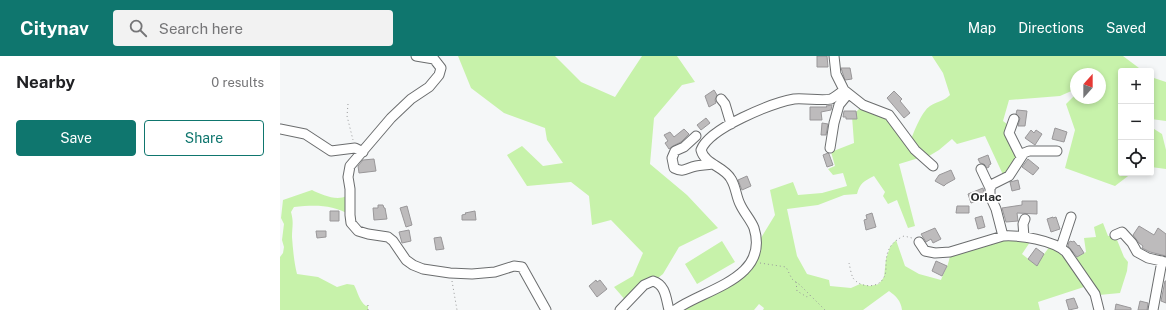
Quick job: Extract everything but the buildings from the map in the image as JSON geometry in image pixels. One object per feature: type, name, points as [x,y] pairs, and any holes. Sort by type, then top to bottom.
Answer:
[{"type":"street","points":[[416,56],[434,59],[441,68],[439,75],[429,87],[411,99],[359,150],[350,166],[348,177],[350,189],[351,223],[358,231],[388,237],[393,241],[406,260],[423,269],[450,273],[481,274],[495,272],[514,266],[522,267],[546,310]]},
{"type":"street","points":[[834,56],[836,74],[846,92],[863,104],[889,115],[915,150],[933,166]]},
{"type":"street","points":[[675,310],[734,278],[747,268],[750,264],[756,246],[754,227],[740,203],[735,186],[730,177],[702,155],[702,146],[715,134],[731,124],[773,104],[795,99],[831,98],[846,92]]},
{"type":"street","points":[[830,148],[838,105],[846,92]]},
{"type":"street","points":[[721,100],[725,104],[731,124]]},
{"type":"street","points":[[1014,119],[1009,133],[1021,157]]},
{"type":"street","points":[[280,129],[305,134],[331,151],[359,150]]},
{"type":"street","points":[[696,136],[684,147],[675,151],[672,158],[674,168],[682,171],[712,164]]},
{"type":"street","points":[[990,188],[993,184],[1009,176],[1021,157],[1028,151],[1057,151]]},
{"type":"street","points":[[981,169],[990,188],[990,196],[996,209],[1002,236]]},
{"type":"street","points":[[1062,248],[1071,217]]},
{"type":"street","points":[[1024,237],[1023,224],[1025,219]]},
{"type":"street","points":[[1115,235],[1122,232],[1132,243],[1137,252],[1148,258],[1164,262],[1162,283],[1153,310]]},
{"type":"street","points":[[920,242],[925,251],[935,253],[950,252],[1002,236],[1019,236],[1048,242],[1062,248],[1090,285],[1095,294],[1098,305],[1107,310]]},
{"type":"street","points":[[620,310],[644,285],[653,281],[659,283],[663,288],[669,310]]},
{"type":"path","points":[[348,104],[347,116],[359,150]]},
{"type":"path","points":[[849,263],[853,278],[860,284],[870,286],[879,284],[884,277],[886,259],[890,247],[896,240],[904,236],[914,238],[920,242]]},
{"type":"path","points":[[750,264],[758,262],[786,267],[792,279],[825,310]]},
{"type":"path","points":[[450,273],[457,310]]},
{"type":"path","points":[[796,282],[796,291],[806,297],[810,295]]},
{"type":"path","points":[[368,305],[368,310]]},
{"type":"green space","points":[[458,56],[555,56],[581,82],[615,97],[642,56],[677,56],[695,82],[682,85],[654,118],[650,164],[687,195],[718,228],[679,247],[663,274],[627,302],[614,287],[633,276],[643,253],[611,220],[592,225],[589,196],[571,182],[527,186],[507,155],[522,146],[543,166],[563,163],[547,140],[545,128],[504,113],[471,88]]},
{"type":"green space","points":[[932,56],[1123,56],[1139,68],[1118,68],[1118,176],[1128,176],[1115,186],[1065,168],[1075,130],[1066,104],[1070,100],[1070,104],[1106,104],[1106,68],[1070,68],[1070,92],[1060,96],[1009,100],[1003,121],[1011,127],[1021,157],[1005,179],[985,136],[957,144],[952,139],[939,150],[924,159],[922,157],[899,164],[915,226],[908,228],[897,200],[888,204],[883,196],[885,192],[874,176],[863,183],[857,194],[844,195],[818,205],[787,209],[797,256],[807,274],[829,280],[830,286],[851,288],[860,284],[870,286],[879,284],[884,277],[886,259],[890,247],[896,240],[905,266],[919,274],[941,280],[948,263],[950,252],[1003,236],[1032,239],[1022,254],[1036,265],[1050,246],[1072,260],[1086,252],[1084,238],[1096,237],[1094,227],[1103,223],[1108,236],[1115,235],[1124,257],[1128,262],[1127,271],[1120,293],[1099,295],[1090,285],[1038,302],[1040,310],[902,310],[898,299],[889,291],[863,310],[763,310],[764,308],[759,304],[754,310],[675,310],[734,278],[775,215],[770,190],[793,182],[798,195],[822,193],[847,186],[843,173],[833,175],[828,169],[835,166],[831,152],[854,143],[852,116],[863,105],[884,112],[910,143],[924,112],[933,104],[950,95],[943,73]]},
{"type":"green space","points":[[1154,78],[1166,82],[1166,121],[1154,119]]},
{"type":"green space","points":[[1154,129],[1162,134],[1166,150],[1166,169],[1154,167]]},
{"type":"green space","points":[[312,190],[334,198],[347,196],[350,215],[343,211],[323,206],[294,207],[291,212],[293,222],[292,237],[297,274],[318,277],[337,287],[347,284],[354,285],[362,302],[366,306],[368,305],[368,310],[280,310],[280,257],[283,253],[284,247],[282,240],[284,224],[281,218],[283,200]]},
{"type":"green space","points":[[722,241],[735,262],[697,284],[685,264]]},
{"type":"district","name":"Orlac","points":[[986,197]]}]
